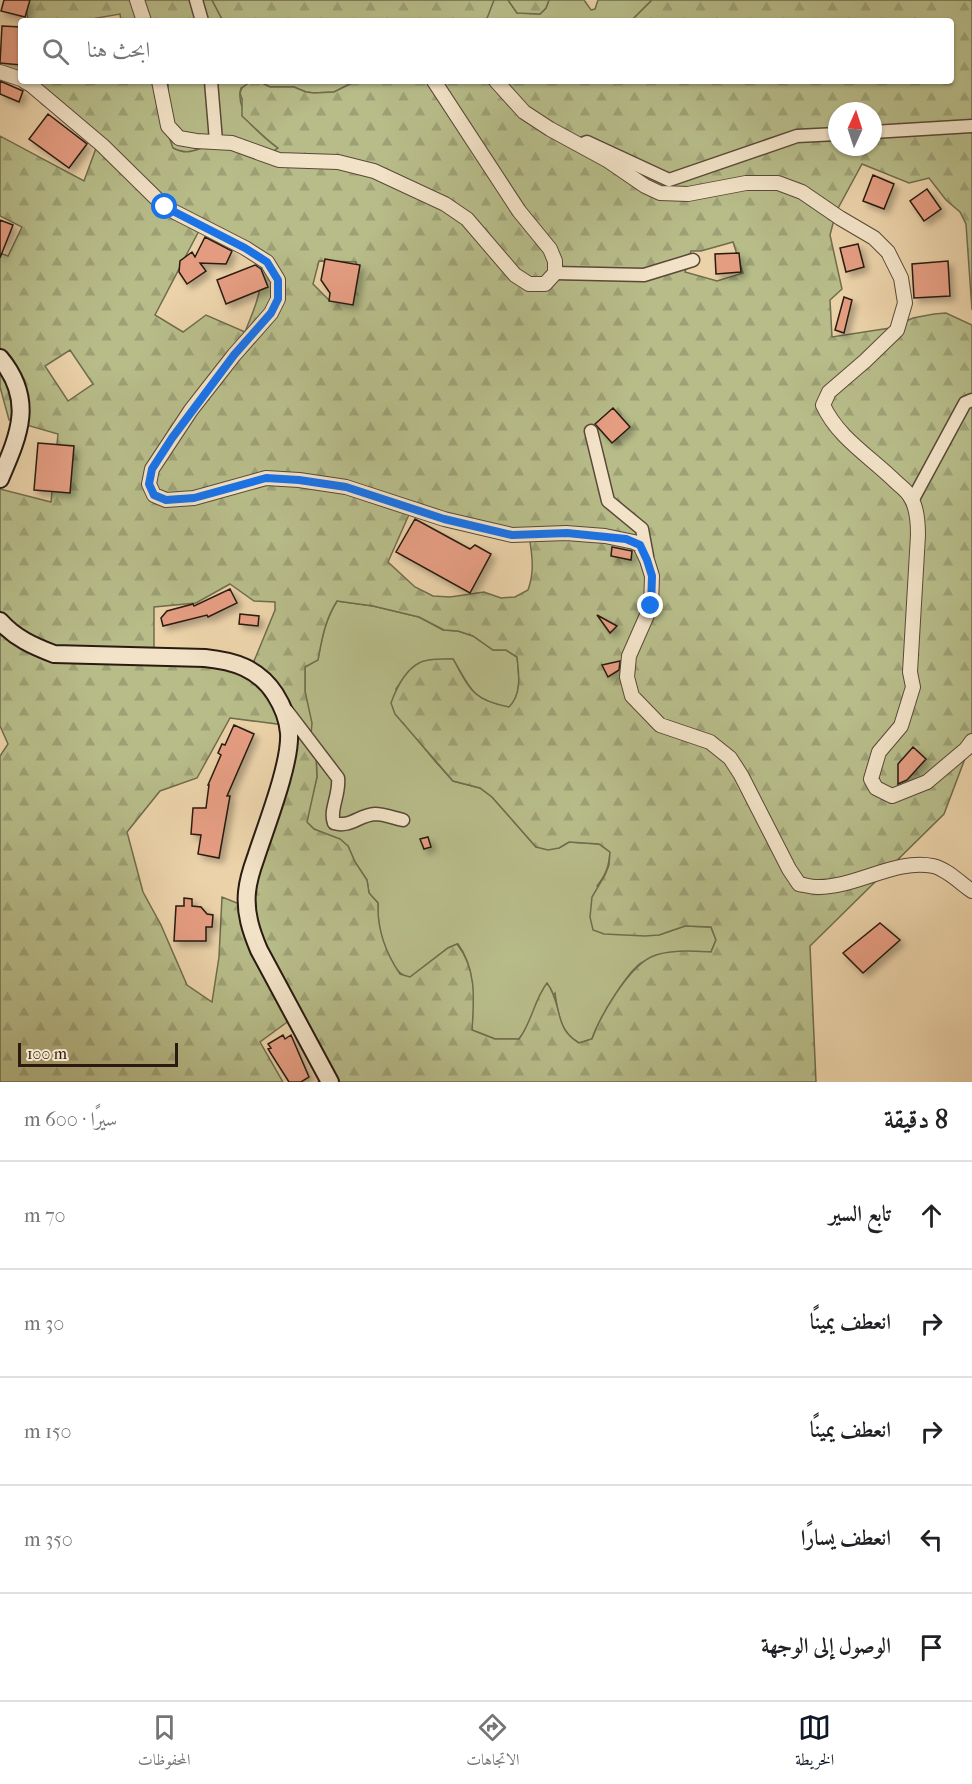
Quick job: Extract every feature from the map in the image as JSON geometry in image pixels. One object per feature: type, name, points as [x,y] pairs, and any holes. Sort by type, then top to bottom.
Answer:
[{"type":"main road","points":[[0,358],[13,377],[19,397],[21,417],[17,438],[0,479]]},
{"type":"main road","points":[[0,621],[10,632],[31,646],[54,654],[229,660],[251,670],[269,685],[282,706],[289,733],[286,761],[251,871],[247,891],[247,912],[259,950],[330,1082]]},
{"type":"street","points":[[136,0],[143,18]]},
{"type":"street","points":[[196,0],[201,18]]},
{"type":"street","points":[[0,72],[18,78]]},
{"type":"street","points":[[31,84],[102,145],[165,207],[267,262],[278,280],[278,299],[271,313],[234,355],[191,410],[152,469],[149,484],[154,495],[166,500],[194,498],[266,478],[299,480],[346,487],[444,519],[512,535],[567,533],[626,539],[640,545],[652,576],[651,606],[629,656],[627,677],[632,696],[660,725],[710,742],[730,758],[799,884],[818,887],[840,884],[914,865],[933,866],[944,870],[972,891]]},
{"type":"street","points":[[160,84],[168,126],[175,135],[187,140],[232,143],[279,160],[338,162],[374,171],[445,204],[467,219],[515,274],[529,284],[545,284],[555,273],[555,261],[550,249],[519,211],[436,84]]},
{"type":"street","points":[[212,84],[216,141]]},
{"type":"street","points":[[499,84],[524,112],[660,193],[688,194],[746,183],[778,183],[802,192],[874,238],[888,252],[901,278],[905,303],[897,330],[829,392],[823,405],[828,417],[856,447],[910,496],[917,517],[918,535],[910,651],[913,687],[901,726],[879,752],[871,779],[876,788],[891,796],[927,782],[966,749],[972,741]]},
{"type":"street","points":[[882,131],[972,126]]},
{"type":"street","points":[[580,145],[587,142],[669,180],[797,136],[828,134]]},
{"type":"street","points":[[555,273],[644,275],[693,260]]},
{"type":"street","points":[[912,501],[965,403],[972,400]]},
{"type":"street","points":[[591,430],[608,501],[642,529],[647,560]]},
{"type":"street","points":[[282,706],[338,778],[339,790],[331,816],[334,823],[349,825],[359,818],[375,814],[403,820]]},
{"type":"green space","points":[[25,0],[193,0],[200,18],[121,18],[120,14],[97,18],[28,18]]},
{"type":"green space","points":[[193,0],[212,0],[221,18],[200,18]]},
{"type":"green space","points":[[212,0],[494,0],[487,18],[221,18]]},
{"type":"green space","points":[[494,0],[508,0],[517,13],[540,14],[546,8],[549,0],[584,0],[591,10],[595,9],[598,0],[652,0],[634,18],[487,18]]},
{"type":"green space","points":[[508,0],[549,0],[546,8],[540,14],[517,13]]},
{"type":"green space","points":[[652,0],[972,0],[972,310],[966,224],[960,212],[946,200],[929,178],[909,183],[862,164],[836,212],[830,235],[842,289],[830,300],[832,337],[890,328],[913,318],[934,314],[946,313],[972,325],[972,740],[944,814],[810,946],[816,1082],[318,1082],[325,1077],[290,1020],[260,1042],[283,1082],[0,1082],[0,756],[8,744],[0,726],[0,489],[51,502],[58,434],[9,420],[0,387],[0,253],[8,256],[22,227],[0,216],[0,136],[84,181],[99,140],[42,104],[28,84],[168,84],[168,134],[173,148],[186,152],[209,146],[221,147],[267,156],[278,148],[242,116],[240,93],[242,88],[247,84],[264,84],[270,87],[294,87],[314,93],[334,92],[350,84],[954,84],[954,18],[634,18]],"holes":[[[202,225],[254,260],[258,269],[260,287],[245,332],[206,315],[183,332],[155,315]],[[733,242],[743,273],[717,281],[685,272],[691,251],[701,251]],[[319,261],[356,262],[353,302],[330,301],[313,284]],[[70,350],[93,384],[68,401],[45,366]],[[411,510],[529,535],[532,576],[528,590],[515,597],[501,598],[484,592],[450,597],[433,596],[415,587],[388,562]],[[230,584],[254,601],[275,602],[275,610],[252,666],[215,651],[154,650],[154,607],[196,603]],[[337,601],[373,606],[419,617],[444,630],[458,631],[473,636],[493,650],[506,650],[517,657],[518,690],[509,707],[487,701],[473,692],[453,659],[435,659],[419,663],[405,675],[391,703],[395,714],[453,781],[480,788],[492,797],[536,847],[548,850],[559,848],[569,842],[599,844],[610,852],[609,865],[592,897],[590,917],[593,930],[604,934],[645,936],[659,935],[685,926],[711,927],[716,940],[711,952],[681,951],[658,954],[642,963],[616,994],[601,1018],[592,1039],[579,1043],[565,1030],[552,991],[547,983],[519,1039],[495,1039],[472,1030],[473,985],[468,964],[457,944],[448,948],[410,977],[400,974],[383,940],[378,903],[369,893],[367,880],[348,846],[340,839],[314,829],[307,822],[317,777],[316,756],[311,735],[312,723],[305,691],[305,667],[318,660],[327,622]],[[230,718],[284,725],[277,773],[242,905],[222,897],[219,957],[212,1002],[187,985],[161,925],[143,892],[127,832],[160,791],[197,778]]]},
{"type":"green space","points":[[168,84],[248,84],[241,88],[240,97],[245,114],[257,130],[278,148],[267,156],[209,147],[188,152],[178,151],[172,148],[168,134]]},
{"type":"green space","points":[[264,84],[350,84],[334,92],[314,93],[294,87],[270,87]]},
{"type":"green space","points":[[337,601],[373,606],[419,617],[443,630],[458,631],[473,636],[493,650],[506,650],[517,657],[518,690],[509,708],[487,701],[473,692],[453,659],[425,662],[414,668],[396,689],[417,739],[453,781],[480,788],[492,797],[536,847],[559,848],[569,842],[599,844],[610,852],[603,878],[597,886],[659,935],[685,926],[711,927],[716,940],[711,952],[668,954],[643,962],[629,975],[606,1009],[592,1039],[579,1043],[564,1028],[555,993],[519,1039],[495,1039],[472,1030],[471,974],[464,953],[458,944],[448,948],[409,978],[400,973],[393,966],[384,946],[379,924],[378,903],[369,893],[367,880],[348,846],[314,829],[306,822],[317,777],[316,756],[305,691],[305,667],[318,659],[327,622]]},
{"type":"building","points":[[4,0],[30,0],[25,17],[1,11]]},
{"type":"building","points":[[2,26],[18,27],[18,65],[0,63]]},
{"type":"building","points":[[0,81],[23,91],[19,102],[0,94]]},
{"type":"building","points":[[48,114],[87,144],[69,168],[29,139]]},
{"type":"building","points":[[873,175],[894,184],[884,209],[863,201]]},
{"type":"building","points":[[927,189],[941,209],[924,221],[910,201]]},
{"type":"building","points":[[0,220],[13,225],[0,258]]},
{"type":"building","points":[[205,237],[232,251],[226,264],[200,263],[206,271],[187,284],[179,272],[180,261],[192,252],[195,257]]},
{"type":"building","points":[[858,244],[864,267],[846,272],[840,248]]},
{"type":"building","points":[[739,253],[741,272],[716,274],[715,254]]},
{"type":"building","points":[[325,259],[360,265],[353,305],[329,301],[330,293],[321,280]]},
{"type":"building","points":[[948,261],[950,296],[914,298],[912,264]]},
{"type":"building","points":[[255,265],[261,269],[268,287],[226,304],[217,280]]},
{"type":"building","points":[[844,297],[852,300],[844,333],[835,330]]},
{"type":"building","points":[[613,408],[630,427],[612,443],[595,424]]},
{"type":"building","points":[[38,443],[74,446],[70,493],[34,490]]},
{"type":"building","points":[[415,519],[470,549],[475,545],[491,554],[470,593],[396,552]]},
{"type":"building","points":[[612,547],[632,551],[631,560],[611,556]]},
{"type":"building","points":[[230,589],[237,603],[208,617],[207,615],[163,626],[161,618],[167,611],[193,604],[194,606]]},
{"type":"building","points":[[240,614],[259,616],[258,626],[239,624]]},
{"type":"building","points":[[597,615],[617,626],[610,633]]},
{"type":"building","points":[[620,661],[619,670],[608,677],[602,665]]},
{"type":"building","points":[[234,725],[254,734],[227,796],[230,796],[219,858],[198,854],[201,835],[191,834],[193,808],[206,808],[208,785],[221,755],[218,753],[222,744],[225,745]]},
{"type":"building","points":[[913,747],[926,759],[907,780],[898,784],[898,764]]},
{"type":"building","points":[[428,837],[431,847],[424,849],[420,839]]},
{"type":"building","points":[[184,898],[192,899],[192,906],[201,907],[207,914],[213,915],[212,927],[206,927],[206,941],[174,941],[176,906],[184,906]]},
{"type":"building","points":[[880,923],[900,940],[863,973],[843,953]]},
{"type":"building","points":[[283,1035],[285,1039],[291,1035],[309,1077],[301,1082],[289,1082],[268,1049],[271,1048],[268,1044]]},
{"type":"route","points":[[165,207],[245,248],[267,262],[278,280],[278,299],[271,313],[234,355],[191,410],[152,469],[149,484],[154,495],[166,500],[194,498],[266,478],[299,480],[346,487],[444,519],[512,535],[567,533],[626,539],[640,545],[647,560],[652,576],[651,606]]}]
